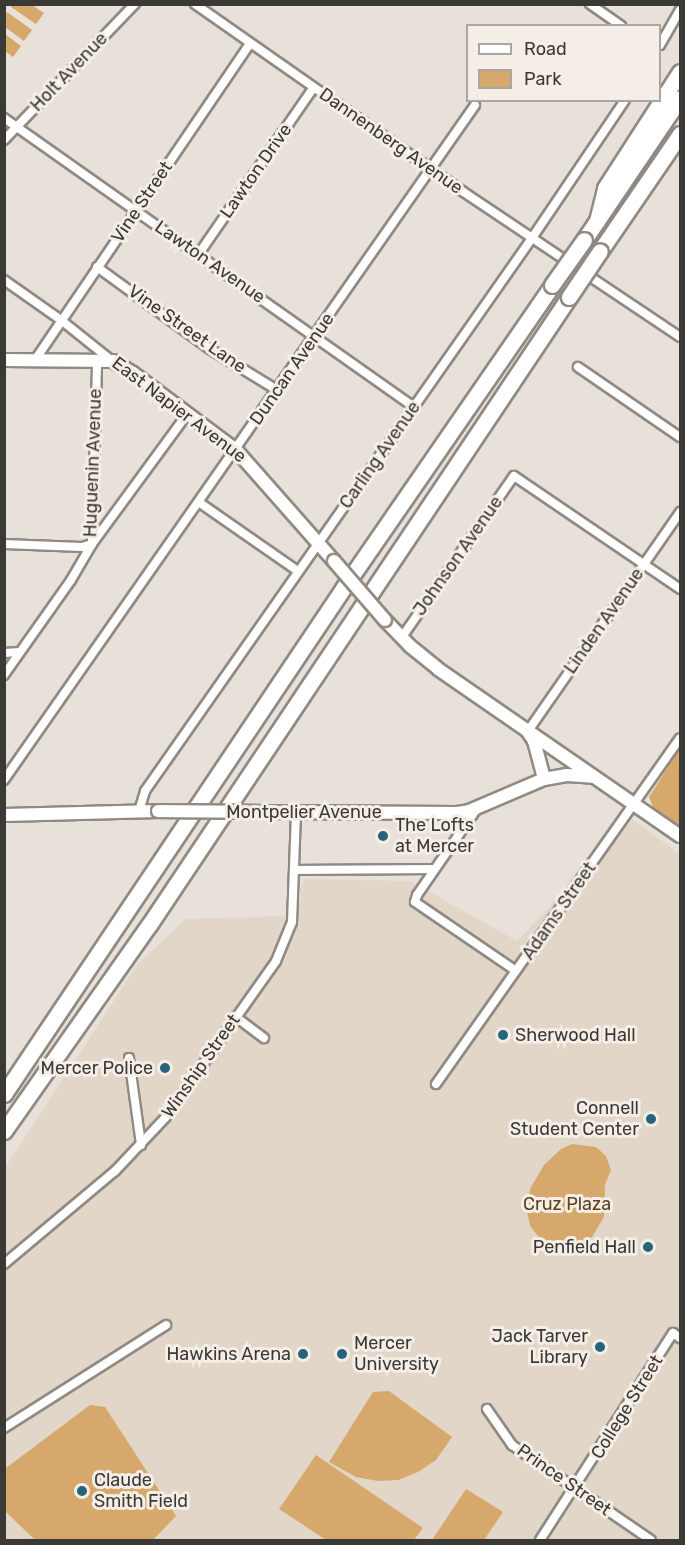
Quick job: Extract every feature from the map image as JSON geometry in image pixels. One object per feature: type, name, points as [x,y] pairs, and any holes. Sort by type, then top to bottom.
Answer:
[{"type":"highway","points":[[597,221],[605,188],[681,72]]},
{"type":"highway","points":[[4,1094],[344,587],[681,98]]},
{"type":"highway","points":[[4,1131],[149,925],[600,250],[681,134]]},
{"type":"street","name":"Holt Avenue","points":[[4,140],[135,4]]},
{"type":"street","name":"Dannenberg Avenue","points":[[195,4],[313,88],[681,337]]},
{"type":"street","points":[[590,4],[618,24]]},
{"type":"street","points":[[661,43],[681,10]]},
{"type":"street","name":"Vine Street","points":[[36,360],[250,44]]},
{"type":"street","name":"Lawton Drive","points":[[198,255],[313,88]]},
{"type":"street","name":"Carling Avenue","points":[[139,811],[146,791],[532,238],[624,102]]},
{"type":"street","name":"Duncan Avenue","points":[[4,780],[200,503],[475,105]]},
{"type":"street","name":"Lawton Avenue","points":[[4,118],[414,407]]},
{"type":"street","name":"Vine Street Lane","points":[[98,267],[210,349],[277,390]]},
{"type":"street","name":"East Napier Avenue","points":[[4,280],[62,320],[112,361],[188,413],[236,450],[320,542],[385,620],[438,669],[681,836]]},
{"type":"street","points":[[4,290],[18,290]]},
{"type":"street","points":[[4,360],[112,361]]},
{"type":"street","name":"Huguenin Avenue","points":[[4,675],[71,580],[92,544],[97,361]]},
{"type":"street","points":[[578,367],[681,438]]},
{"type":"street","points":[[4,544],[82,547],[92,544],[188,413]]},
{"type":"street","name":"Johnson Avenue","points":[[402,637],[514,476],[644,565]]},
{"type":"street","points":[[200,503],[298,571]]},
{"type":"street","name":"Linden Avenue","points":[[528,731],[681,512]]},
{"type":"street","points":[[644,565],[681,589]]},
{"type":"street","points":[[4,652],[20,652]]},
{"type":"street","points":[[528,731],[534,741],[544,779]]},
{"type":"street","name":"Adams Street","points":[[436,1084],[681,738]]},
{"type":"street","name":"Montpelier Avenue","points":[[4,815],[139,811],[457,813],[544,779],[567,775],[597,778]]},
{"type":"street","points":[[479,806],[434,869],[415,902],[516,971]]},
{"type":"street","name":"Winship Street","points":[[4,1264],[115,1171],[165,1118],[276,961],[292,922],[296,812]]},
{"type":"street","points":[[294,870],[434,869]]},
{"type":"street","points":[[236,1017],[264,1038]]},
{"type":"street","points":[[129,1058],[141,1144]]},
{"type":"street","points":[[4,1428],[166,1325]]},
{"type":"street","name":"College Street","points":[[540,1540],[677,1336]]},
{"type":"street","name":"Prince Street","points":[[487,1409],[512,1445],[651,1540]]},
{"type":"shaded area","name":"Mercer University","points":[[633,820],[680,854],[680,1540],[5,1540],[5,1168],[137,965],[186,919],[286,916],[305,879],[410,881],[517,941]]},
{"type":"green space","points":[[13,5],[32,5],[44,13],[36,24],[11,7]]},
{"type":"green space","points":[[7,12],[32,30],[24,41],[5,27]]},
{"type":"green space","points":[[5,34],[21,46],[13,57],[5,51]]},
{"type":"green space","points":[[680,748],[680,826],[653,807],[649,797]]},
{"type":"green space","name":"Cruz Plaza","points":[[572,1144],[596,1147],[606,1156],[611,1170],[605,1185],[604,1217],[592,1237],[576,1245],[552,1246],[542,1241],[530,1226],[526,1206],[531,1187],[544,1165],[561,1149]]},
{"type":"green space","points":[[389,1391],[452,1437],[436,1460],[418,1472],[398,1480],[378,1481],[356,1477],[329,1462],[373,1392]]},
{"type":"green space","name":"Claude Smith Field","points":[[90,1405],[105,1407],[176,1516],[153,1540],[35,1540],[5,1511],[6,1468]]},
{"type":"green space","points":[[316,1455],[423,1528],[414,1540],[326,1540],[279,1509]]},
{"type":"green space","points":[[466,1489],[503,1512],[484,1540],[432,1540]]},
{"type":"place","name":"The Lofts at Mercer","points":[[383,836]]},
{"type":"place","name":"Sherwood Hall","points":[[503,1035]]},
{"type":"place","name":"Mercer Police","points":[[165,1068]]},
{"type":"place","name":"Connell Student Center","points":[[651,1119]]},
{"type":"place","name":"Penfield Hall","points":[[648,1247]]},
{"type":"place","name":"Jack Tarver Library","points":[[600,1347]]},
{"type":"place","name":"Hawkins Arena","points":[[303,1354]]},
{"type":"place","name":"Mercer University","points":[[342,1354]]},
{"type":"place","name":"Claude Smith Field","points":[[82,1491]]}]
